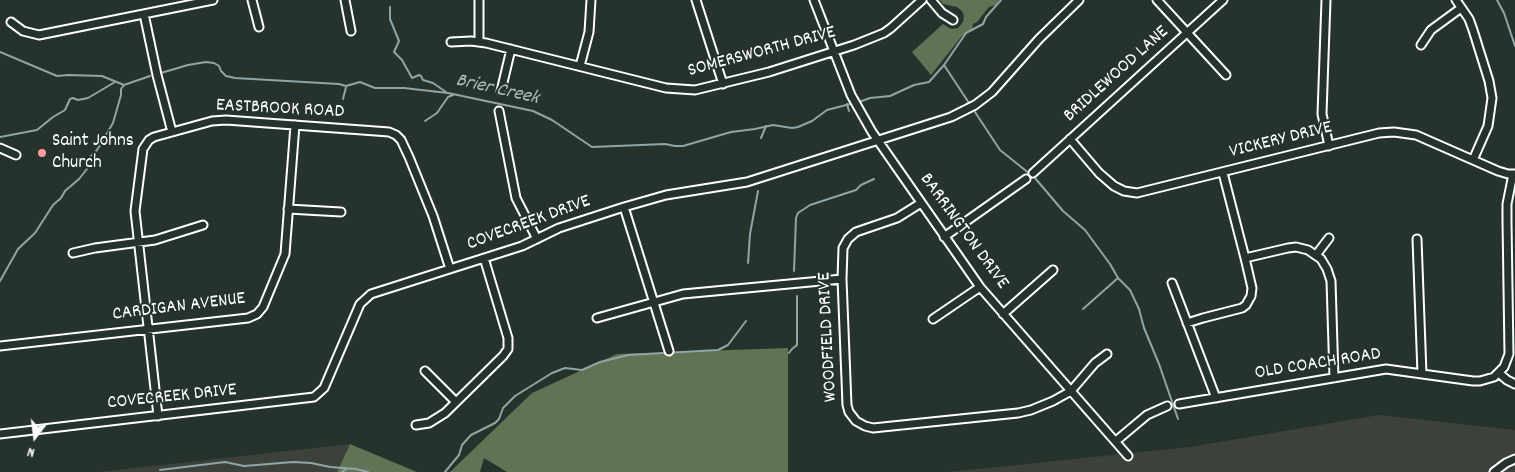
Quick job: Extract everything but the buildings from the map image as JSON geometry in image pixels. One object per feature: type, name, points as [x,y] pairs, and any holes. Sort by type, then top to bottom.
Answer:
[{"type":"street","points":[[11,22],[23,31],[39,35],[213,0]]},
{"type":"street","points":[[252,0],[259,27]]},
{"type":"street","points":[[345,0],[351,31]]},
{"type":"street","points":[[478,42],[479,0]]},
{"type":"street","points":[[580,66],[588,32],[591,0]]},
{"type":"street","points":[[696,0],[723,84]]},
{"type":"street","name":"BARRINGTON DRIVE","points":[[814,0],[851,95],[864,119],[944,237],[980,287],[1128,456]]},
{"type":"street","name":"SOMERSWORTH DRIVE","points":[[451,42],[478,42],[672,89],[695,90],[776,70],[834,52],[884,33],[922,0]]},
{"type":"street","points":[[931,0],[942,13],[953,20]]},
{"type":"street","name":"COVECREEK DRIVE","points":[[0,434],[314,397],[324,388],[357,310],[365,298],[376,291],[522,246],[559,228],[666,195],[747,182],[951,117],[981,101],[992,92],[1050,27],[1079,0]]},
{"type":"street","points":[[1157,0],[1226,75]]},
{"type":"street","name":"BRIDLEWOOD LANE","points":[[1033,173],[1223,0]]},
{"type":"street","points":[[1326,0],[1322,114],[1328,146]]},
{"type":"street","points":[[1456,0],[1469,19],[1489,81],[1492,98],[1488,126],[1473,160]]},
{"type":"street","points":[[1421,45],[1431,30],[1461,8]]},
{"type":"street","points":[[144,14],[172,132]]},
{"type":"street","points":[[500,90],[511,49]]},
{"type":"street","points":[[499,111],[514,193],[537,239]]},
{"type":"street","name":"EASTBROOK ROAD","points":[[158,416],[135,211],[143,149],[150,140],[217,120],[389,132],[400,138],[409,157],[433,216],[450,269]]},
{"type":"street","name":"CARDIGAN AVENUE","points":[[0,346],[248,318],[259,312],[263,307],[285,254],[295,125]]},
{"type":"street","name":"VICKERY DRIVE","points":[[1070,140],[1107,181],[1117,188],[1129,192],[1145,192],[1379,133],[1400,132],[1416,135],[1498,171],[1514,174]]},
{"type":"street","points":[[0,148],[16,155]]},
{"type":"street","points":[[1187,323],[1214,314],[1236,310],[1246,305],[1251,296],[1252,288],[1223,172]]},
{"type":"street","points":[[1514,174],[1507,212],[1509,350],[1507,361],[1498,373],[1515,384]]},
{"type":"street","points":[[944,237],[1026,179]]},
{"type":"street","name":"WOODFIELD DRIVE","points":[[921,203],[897,218],[856,232],[850,236],[843,248],[842,278],[847,405],[849,412],[859,423],[873,428],[1018,413],[1041,407],[1071,391],[1095,363],[1107,354]]},
{"type":"street","points":[[624,208],[669,351]]},
{"type":"street","points":[[288,209],[341,212]]},
{"type":"street","points":[[73,252],[164,238],[203,225]]},
{"type":"street","points":[[1316,255],[1328,238]]},
{"type":"street","points":[[1417,239],[1422,374]]},
{"type":"street","points":[[1245,258],[1288,248],[1300,248],[1316,255],[1326,266],[1331,281],[1334,378]]},
{"type":"street","points":[[416,424],[429,423],[435,420],[456,402],[508,349],[508,338],[484,258]]},
{"type":"street","points":[[1003,314],[1053,270]]},
{"type":"street","points":[[597,318],[698,291],[842,278]]},
{"type":"street","points":[[1172,283],[1216,398]]},
{"type":"street","points":[[933,320],[980,287]]},
{"type":"street","name":"OLD COACH ROAD","points":[[1179,404],[1386,369],[1480,381],[1487,380],[1498,373]]},
{"type":"street","points":[[425,372],[456,402]]},
{"type":"street","points":[[1116,442],[1147,415],[1167,406]]},
{"type":"street","points":[[1494,472],[1515,459]]},
{"type":"shaded area","points":[[1379,415],[1515,430],[1515,472],[949,472],[1190,447]]},
{"type":"shaded area","points":[[350,444],[337,472],[99,472]]},
{"type":"green space","points":[[940,0],[999,0],[996,5],[989,7],[977,22],[973,24],[972,30],[962,36],[931,75],[912,52],[943,24],[951,29],[958,28],[963,22],[964,16],[957,7],[943,4]]},
{"type":"green space","points":[[788,348],[788,472],[507,472],[484,458],[480,472],[450,472],[532,393],[617,354]]},
{"type":"green space","points":[[350,444],[417,472],[337,472]]},
{"type":"waterway","name":"Brier Creek","points":[[859,102],[870,98],[890,96],[914,85],[929,82],[944,65],[966,33],[983,24],[986,17],[1001,0]]},
{"type":"waterway","points":[[1497,0],[1504,13],[1515,46]]},
{"type":"waterway","points":[[390,7],[390,19],[399,41],[394,52],[402,60],[412,78],[419,75],[423,80],[433,83],[446,92]]},
{"type":"waterway","name":"Brier Creek","points":[[0,52],[57,76],[102,76],[124,85],[150,76]]},
{"type":"waterway","name":"Brier Creek","points":[[161,73],[206,62],[214,63],[219,66],[226,76],[235,78],[346,86],[360,82],[375,88],[404,88],[448,93],[533,111],[552,120],[592,147],[665,144],[683,146],[731,132],[773,125],[792,128],[812,121],[827,110],[850,104]]},
{"type":"waterway","points":[[944,65],[969,103]]},
{"type":"waterway","points":[[0,137],[37,130],[65,110],[70,99],[88,98],[115,82]]},
{"type":"waterway","points":[[0,281],[18,249],[35,233],[53,205],[87,169],[89,158],[97,150],[113,123],[121,89],[124,85]]},
{"type":"waterway","points":[[343,99],[346,87]]},
{"type":"waterway","points":[[425,121],[437,113],[448,97],[453,95]]},
{"type":"waterway","name":"Brier Creek","points":[[847,104],[849,111]]},
{"type":"waterway","points":[[975,112],[1000,150],[1035,178],[1063,211],[1085,230],[1118,278],[1130,290],[1139,309],[1144,328],[1178,419]]},
{"type":"waterway","points":[[761,138],[766,126]]},
{"type":"waterway","points":[[794,271],[796,218],[798,213],[810,205],[856,190],[861,185],[874,179]]},
{"type":"waterway","points":[[748,263],[750,234],[758,191]]},
{"type":"waterway","points":[[1083,309],[1118,278]]},
{"type":"waterway","points":[[789,353],[797,345],[797,296]]},
{"type":"waterway","points":[[445,472],[459,455],[462,445],[471,435],[495,423],[499,419],[503,408],[515,396],[552,373],[565,368],[582,370],[600,362],[628,355],[718,350],[728,345],[746,321]]},
{"type":"waterway","points":[[160,470],[225,462],[244,466],[293,462],[368,472]]},
{"type":"waterway","points":[[342,472],[346,469]]},
{"type":"place","name":"Saint Johns Church","points":[[42,153]]}]
